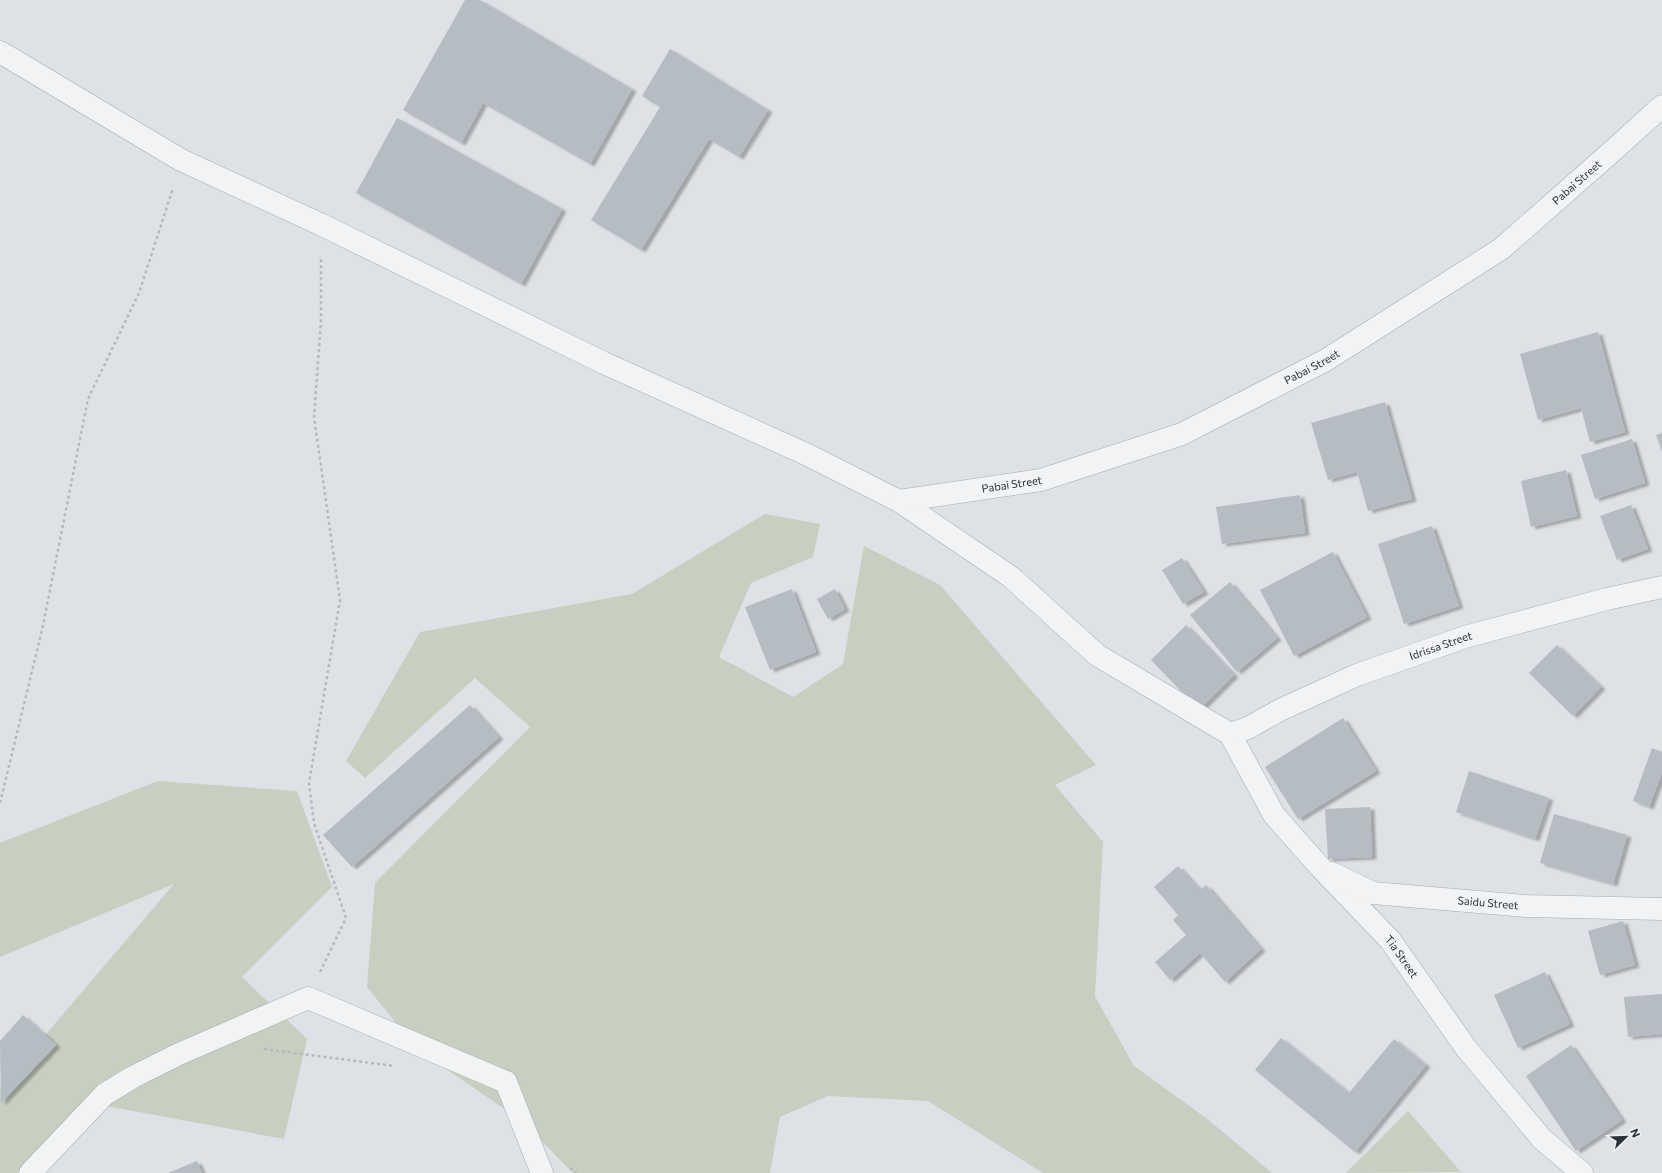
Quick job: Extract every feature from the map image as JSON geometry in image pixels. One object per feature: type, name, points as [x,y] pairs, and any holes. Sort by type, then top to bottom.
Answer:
[{"type":"street","points":[[0,52],[181,160],[322,225],[604,364],[808,455],[899,501],[1011,577],[1097,655],[1230,734]]},
{"type":"street","name":"Pabai Street","points":[[899,501],[1041,480],[1182,434],[1326,360],[1501,249],[1662,106]]},
{"type":"street","name":"Idrissa Street","points":[[1230,734],[1248,728],[1280,710],[1357,675],[1458,640],[1607,599],[1662,587]]},
{"type":"street","name":"Tia Street","points":[[1230,734],[1274,815],[1320,867],[1390,940],[1466,1048],[1542,1139],[1582,1173]]},
{"type":"street","name":"Saidu Street","points":[[1320,867],[1373,893],[1526,906],[1662,909]]},
{"type":"street","points":[[30,1173],[105,1094],[133,1077],[179,1054],[308,998],[506,1082],[542,1173]]},
{"type":"path","points":[[0,803],[42,630],[88,399],[139,293],[181,160]]},
{"type":"path","points":[[308,998],[346,918],[314,823],[309,783],[340,600],[314,416],[321,321],[322,225]]},
{"type":"path","points":[[257,1048],[397,1067]]},
{"type":"green space","points":[[765,514],[820,524],[813,557],[751,583],[719,657],[793,697],[843,664],[864,546],[940,585],[1096,765],[1055,785],[1103,842],[1095,996],[1134,1066],[1206,1118],[1272,1173],[1043,1173],[928,1101],[828,1096],[780,1117],[770,1173],[573,1173],[522,1121],[417,1049],[367,987],[375,883],[530,727],[475,678],[365,778],[346,761],[420,632],[632,594]]},
{"type":"green space","points":[[158,781],[297,791],[332,887],[242,977],[307,1039],[284,1139],[85,1102],[17,1173],[0,1173],[0,1088],[174,884],[0,957],[0,843]]},
{"type":"green space","points":[[1408,1111],[1461,1172],[1346,1173]]},
{"type":"building","points":[[465,0],[480,0],[632,89],[590,164],[483,103],[461,143],[403,110]]},
{"type":"building","points":[[670,49],[768,110],[739,157],[709,139],[641,250],[591,220],[660,107],[642,96]]},
{"type":"building","points":[[397,118],[562,209],[521,284],[356,193]]},
{"type":"building","points":[[1598,332],[1625,432],[1590,442],[1581,408],[1538,420],[1520,354]]},
{"type":"building","points":[[1385,402],[1412,499],[1368,511],[1357,472],[1328,480],[1311,423]]},
{"type":"building","points":[[1662,433],[1662,452],[1656,435]]},
{"type":"building","points":[[1632,439],[1645,483],[1595,499],[1581,455]]},
{"type":"building","points":[[1566,470],[1577,516],[1531,527],[1521,481]]},
{"type":"building","points":[[1300,495],[1305,533],[1222,544],[1216,507]]},
{"type":"building","points":[[1631,505],[1648,549],[1617,560],[1600,516]]},
{"type":"building","points":[[1432,526],[1459,606],[1404,624],[1378,544]]},
{"type":"building","points":[[1333,552],[1367,617],[1294,656],[1260,590]]},
{"type":"building","points":[[1182,558],[1204,592],[1183,604],[1162,570]]},
{"type":"building","points":[[1230,582],[1277,638],[1237,672],[1190,615]]},
{"type":"building","points":[[792,589],[816,652],[770,670],[745,607]]},
{"type":"building","points":[[835,589],[845,609],[828,619],[817,599]]},
{"type":"building","points":[[1186,625],[1234,675],[1199,710],[1151,660]]},
{"type":"building","points":[[1557,645],[1601,687],[1573,716],[1529,673]]},
{"type":"building","points":[[470,705],[499,737],[352,867],[323,835]]},
{"type":"building","points":[[1343,718],[1376,771],[1298,819],[1265,767]]},
{"type":"building","points":[[1652,748],[1662,752],[1662,772],[1649,807],[1633,801]]},
{"type":"building","points":[[1469,771],[1549,798],[1535,839],[1456,812]]},
{"type":"building","points":[[1370,807],[1372,857],[1328,859],[1325,809]]},
{"type":"building","points":[[1554,814],[1627,835],[1613,884],[1540,863]]},
{"type":"building","points":[[1178,866],[1200,890],[1206,885],[1261,949],[1225,982],[1200,953],[1170,980],[1155,962],[1186,935],[1173,920],[1178,915],[1154,887]]},
{"type":"building","points":[[1623,921],[1635,965],[1600,975],[1588,931]]},
{"type":"building","points":[[1545,972],[1570,1024],[1518,1048],[1494,995]]},
{"type":"building","points":[[1662,994],[1662,1034],[1628,1037],[1624,997]]},
{"type":"building","points":[[23,1015],[56,1045],[1,1103],[0,1041]]},
{"type":"building","points":[[1281,1038],[1349,1093],[1394,1039],[1426,1065],[1355,1152],[1255,1070]]},
{"type":"building","points":[[1571,1045],[1622,1120],[1576,1151],[1526,1076]]},
{"type":"building","points":[[197,1161],[202,1173],[168,1173]]}]
